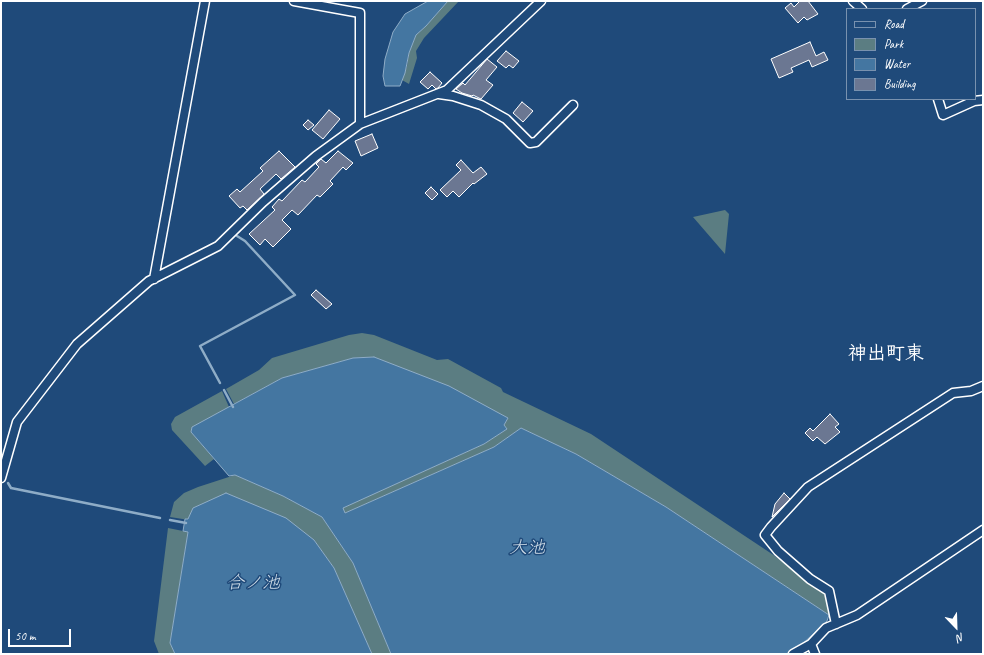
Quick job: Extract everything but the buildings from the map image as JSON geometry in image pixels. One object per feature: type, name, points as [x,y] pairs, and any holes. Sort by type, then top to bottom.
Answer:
[{"type":"street","points":[[154,279],[205,1]]},
{"type":"street","points":[[294,1],[360,13],[360,124]]},
{"type":"street","points":[[1,478],[17,422],[77,344],[154,279],[218,246],[264,202],[316,156],[360,124],[447,90],[541,1]]},
{"type":"street","points":[[853,1],[861,8]]},
{"type":"street","points":[[909,8],[922,1]]},
{"type":"street","points":[[439,94],[453,96],[481,105],[506,119],[530,143],[536,142],[573,105]]},
{"type":"street","points":[[938,100],[943,115],[974,101],[983,100]]},
{"type":"street","points":[[836,624],[829,591],[799,569],[778,551],[765,535],[808,487],[953,393],[972,391],[983,386]]},
{"type":"street","points":[[793,654],[810,644],[826,628],[857,615],[983,530]]},
{"type":"street","points":[[810,644],[815,654]]},
{"type":"green space","points":[[448,1],[459,1],[424,38],[416,51],[417,58],[409,84],[402,80],[407,66],[409,53],[416,35]]},
{"type":"green space","points":[[725,210],[729,214],[725,254],[693,217]]},
{"type":"green space","points":[[362,333],[374,335],[437,360],[448,359],[501,388],[503,392],[591,434],[772,554],[809,582],[824,594],[829,603],[829,615],[666,507],[576,454],[521,428],[494,447],[345,513],[342,508],[484,444],[507,429],[504,425],[508,418],[374,357],[353,358],[282,378],[234,404],[226,389],[259,370],[272,358],[349,335]]},
{"type":"green space","points":[[222,391],[229,407],[192,428],[191,432],[214,459],[205,466],[172,430],[171,424],[175,417]]},
{"type":"green space","points":[[235,475],[283,496],[322,517],[353,563],[391,654],[372,654],[334,568],[314,540],[170,517],[174,502],[184,493]]},
{"type":"green space","points":[[168,528],[188,532],[170,643],[175,654],[159,654],[154,641]]},
{"type":"water","points":[[428,1],[448,1],[416,35],[409,53],[405,73],[400,86],[385,86],[383,76],[385,59],[393,32],[405,14]]},
{"type":"water","name":"大池","points":[[374,357],[449,386],[508,418],[504,425],[507,429],[484,444],[343,508],[345,513],[494,447],[521,428],[576,454],[666,507],[829,615],[827,621],[797,649],[786,654],[391,654],[353,563],[322,517],[283,496],[235,475],[229,476],[191,432],[192,427],[282,378],[353,358]]},
{"type":"water","name":"合ノ池","points":[[226,493],[286,518],[314,540],[334,568],[372,654],[175,654],[170,643],[188,532],[183,531],[185,519],[188,519],[193,508]]},
{"type":"waterway","points":[[220,383],[200,346],[295,295],[245,241],[237,236]]},
{"type":"waterway","points":[[224,390],[233,407]]},
{"type":"waterway","points":[[8,483],[11,488],[160,518]]},
{"type":"waterway","points":[[170,520],[186,523]]},
{"type":"district","name":"神出町東","points":[[886,354]]}]
